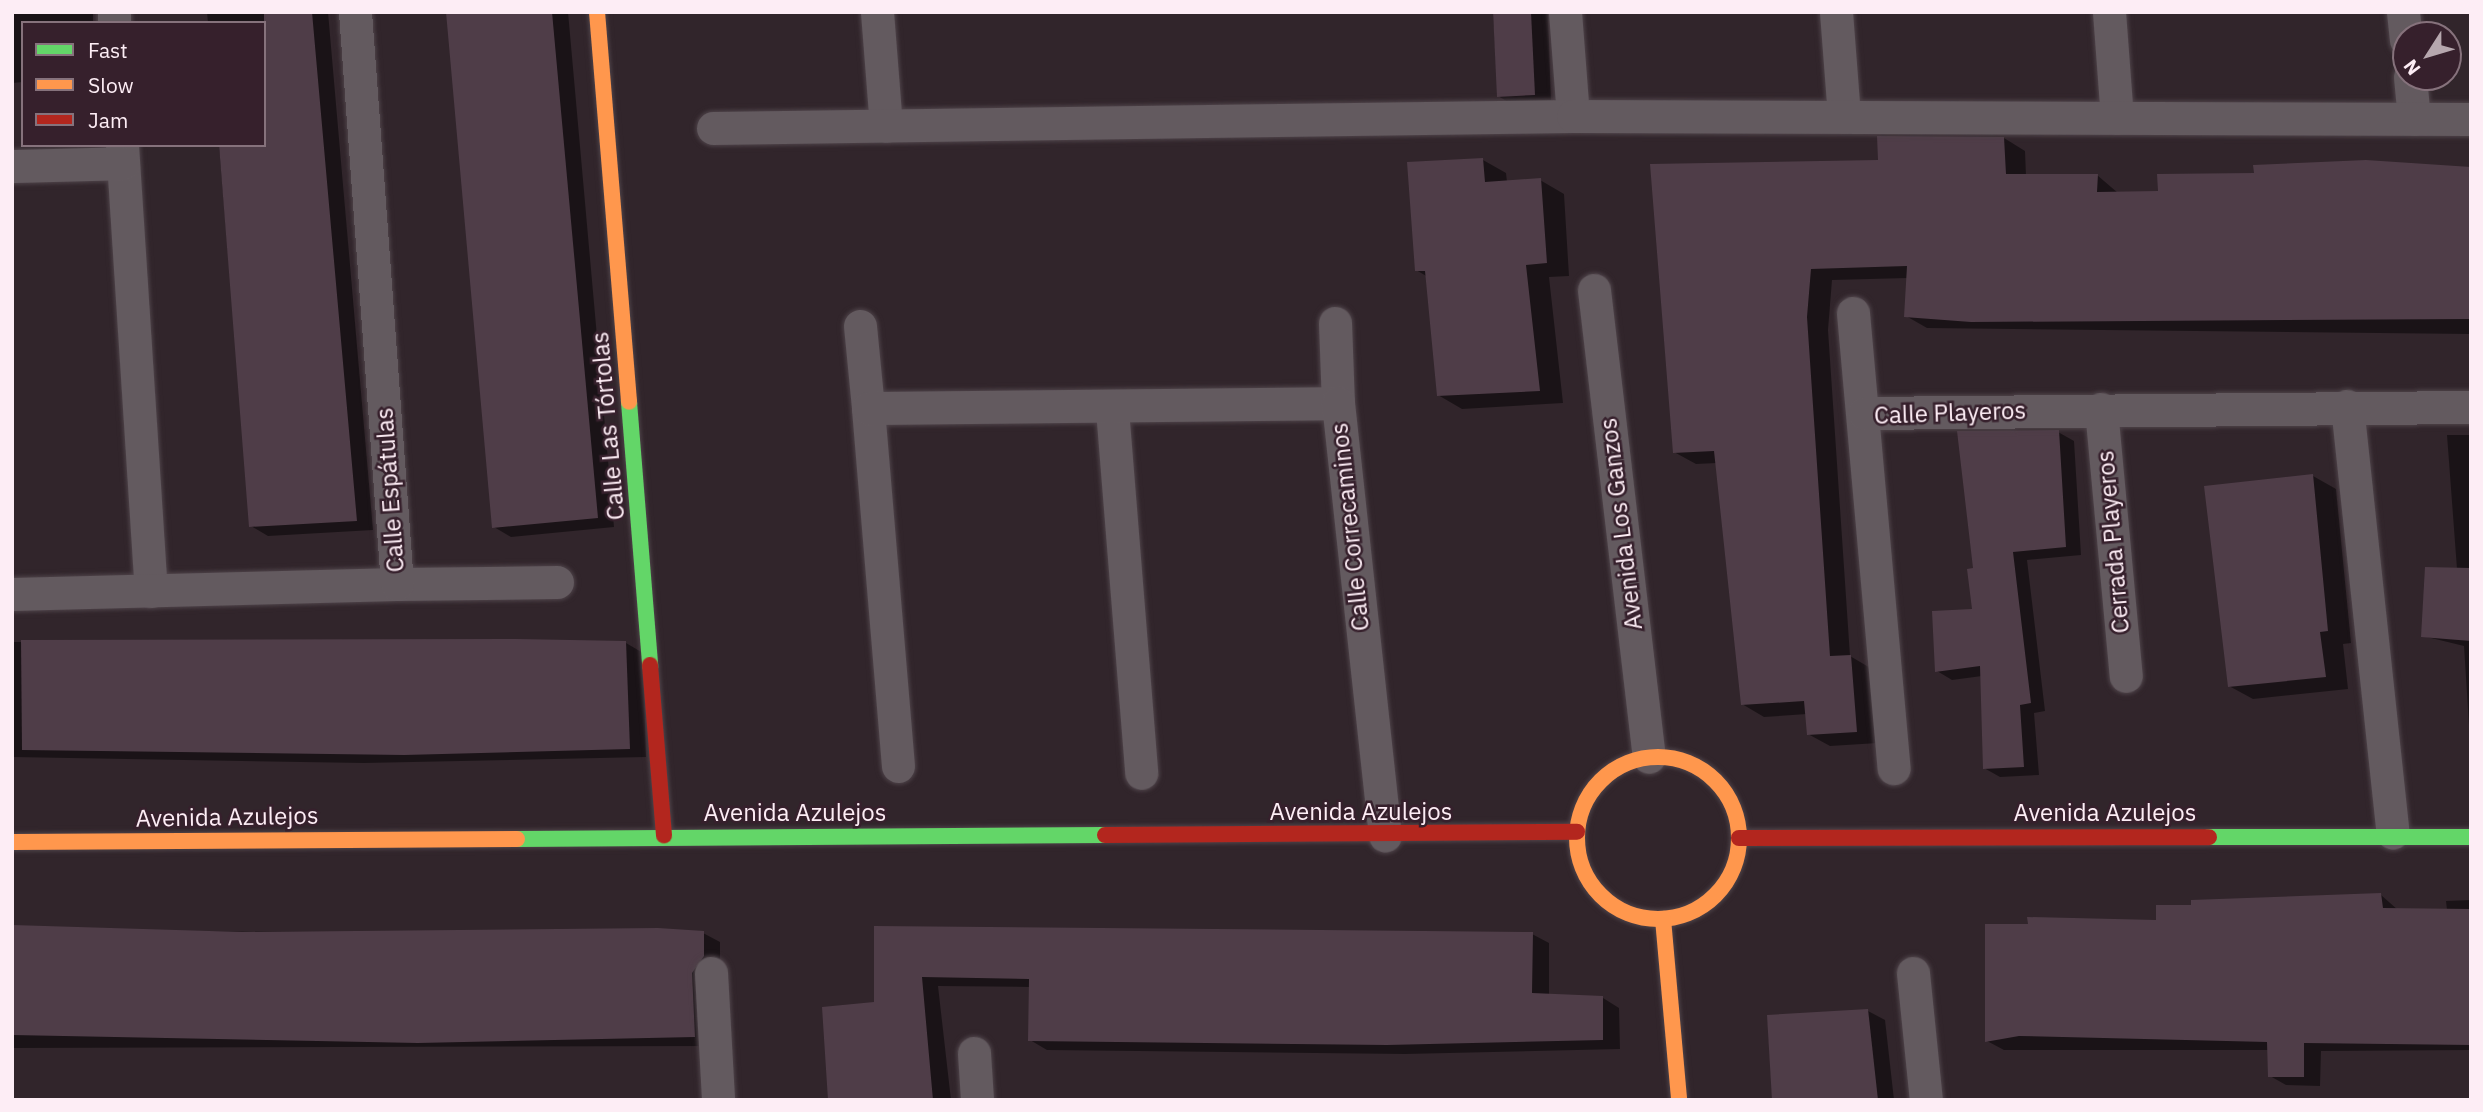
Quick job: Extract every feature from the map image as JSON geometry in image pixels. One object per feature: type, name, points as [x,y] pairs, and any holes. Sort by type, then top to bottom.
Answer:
[{"type":"main road","name":"Calle Las Tórtolas","points":[[597,12],[664,835]]},
{"type":"main road","points":[[1649,757],[1701,769],[1735,811],[1739,838],[1726,885],[1698,909],[1663,919],[1619,909],[1600,895],[1578,855],[1577,832],[1592,790],[1627,763],[1649,757]]},
{"type":"main road","name":"Avenida Azulejos","points":[[12,842],[664,835],[1385,835],[1577,832]]},
{"type":"main road","name":"Avenida Azulejos","points":[[1739,838],[2393,833],[2471,837]]},
{"type":"main road","points":[[1663,919],[1679,1100]]},
{"type":"street","name":"Calle Espátulas","points":[[12,594],[397,584],[355,12]]},
{"type":"street","points":[[877,12],[886,126]]},
{"type":"street","points":[[1565,12],[1573,116]]},
{"type":"street","points":[[1836,12],[1844,117]]},
{"type":"street","points":[[2109,12],[2117,118]]},
{"type":"street","points":[[2411,91],[2414,119]]},
{"type":"street","points":[[713,128],[1573,116],[2471,119]]},
{"type":"street","points":[[12,166],[123,154],[151,591]]},
{"type":"street","name":"Avenida Los Ganzos","points":[[1594,290],[1649,757]]},
{"type":"street","points":[[1853,313],[1864,413]]},
{"type":"street","points":[[1335,323],[1338,402]]},
{"type":"street","points":[[860,326],[898,765]]},
{"type":"street","name":"Calle Correcaminos","points":[[868,408],[1112,409],[1338,402],[1385,835]]},
{"type":"street","points":[[2347,406],[2393,833]]},
{"type":"street","name":"Calle Playeros","points":[[1894,768],[1864,413],[2347,406],[2471,407]]},
{"type":"street","points":[[1112,409],[1141,773]]},
{"type":"street","name":"Cerrada Playeros","points":[[2101,409],[2126,676]]},
{"type":"street","points":[[397,584],[557,582]]},
{"type":"street","points":[[711,973],[711,1099]]},
{"type":"street","points":[[1913,973],[1926,1100]]},
{"type":"street","points":[[974,1053],[977,1100]]},
{"type":"building","points":[[264,12],[312,12],[357,521],[249,527],[219,147],[266,147]]},
{"type":"building","points":[[446,12],[552,12],[598,518],[492,528]]},
{"type":"building","points":[[1493,12],[1531,12],[1535,95],[1497,97]]},
{"type":"building","points":[[1877,136],[2004,137],[2006,174],[2098,174],[2097,192],[2158,191],[2157,174],[2254,173],[2253,165],[2366,160],[2471,167],[2471,319],[1971,322],[1904,317],[1907,266],[1811,269],[1807,317],[1830,656],[1851,655],[1857,732],[1807,735],[1804,701],[1741,705],[1714,451],[1673,453],[1650,164],[1878,160]]},
{"type":"building","points":[[1483,158],[1485,182],[1541,178],[1547,263],[1526,265],[1540,391],[1437,396],[1425,271],[1415,271],[1407,162]]},
{"type":"building","points":[[2059,430],[2066,547],[2013,552],[2031,703],[2020,705],[2024,767],[1983,769],[1980,666],[1935,672],[1932,611],[1972,609],[1967,569],[1973,568],[1957,431]]},
{"type":"building","points":[[2313,474],[2328,631],[2320,632],[2326,677],[2228,687],[2204,486]]},
{"type":"building","points":[[2425,567],[2471,568],[2471,641],[2421,637]]},
{"type":"building","points":[[21,640],[626,641],[630,749],[404,755],[22,750]]},
{"type":"building","points":[[2381,893],[2383,908],[2471,909],[2471,1045],[2304,1043],[2304,1077],[2268,1077],[2267,1042],[2019,1036],[1985,1042],[1985,924],[2028,924],[2027,917],[2156,920],[2156,905],[2191,905],[2191,900]]},
{"type":"building","points":[[12,925],[242,932],[658,928],[704,931],[704,956],[692,973],[695,1037],[418,1043],[12,1035]]},
{"type":"building","points":[[874,926],[1533,932],[1532,993],[1603,996],[1603,1040],[1387,1045],[1028,1041],[1029,979],[922,977],[933,1100],[828,1100],[822,1007],[874,1002]]},
{"type":"building","points":[[1868,1009],[1878,1100],[1772,1100],[1767,1015]]},
{"type":"traffic: fast","points":[[629,402],[650,665]]},
{"type":"traffic: fast","points":[[517,839],[1105,835]]},
{"type":"traffic: fast","points":[[2209,837],[2471,837]]},
{"type":"traffic: slow","points":[[597,12],[629,402]]},
{"type":"traffic: slow","points":[[1658,757],[1689,763],[1715,781],[1733,807],[1739,838],[1733,869],[1715,895],[1689,913],[1658,919],[1627,913],[1601,895],[1583,869],[1577,838],[1583,807],[1601,781],[1627,763],[1658,757]]},
{"type":"traffic: slow","points":[[12,842],[517,839]]},
{"type":"traffic: slow","points":[[1663,919],[1679,1100]]},
{"type":"traffic: jam","points":[[650,665],[664,835]]},
{"type":"traffic: jam","points":[[1105,835],[1577,832]]},
{"type":"traffic: jam","points":[[1739,838],[2209,837]]}]
